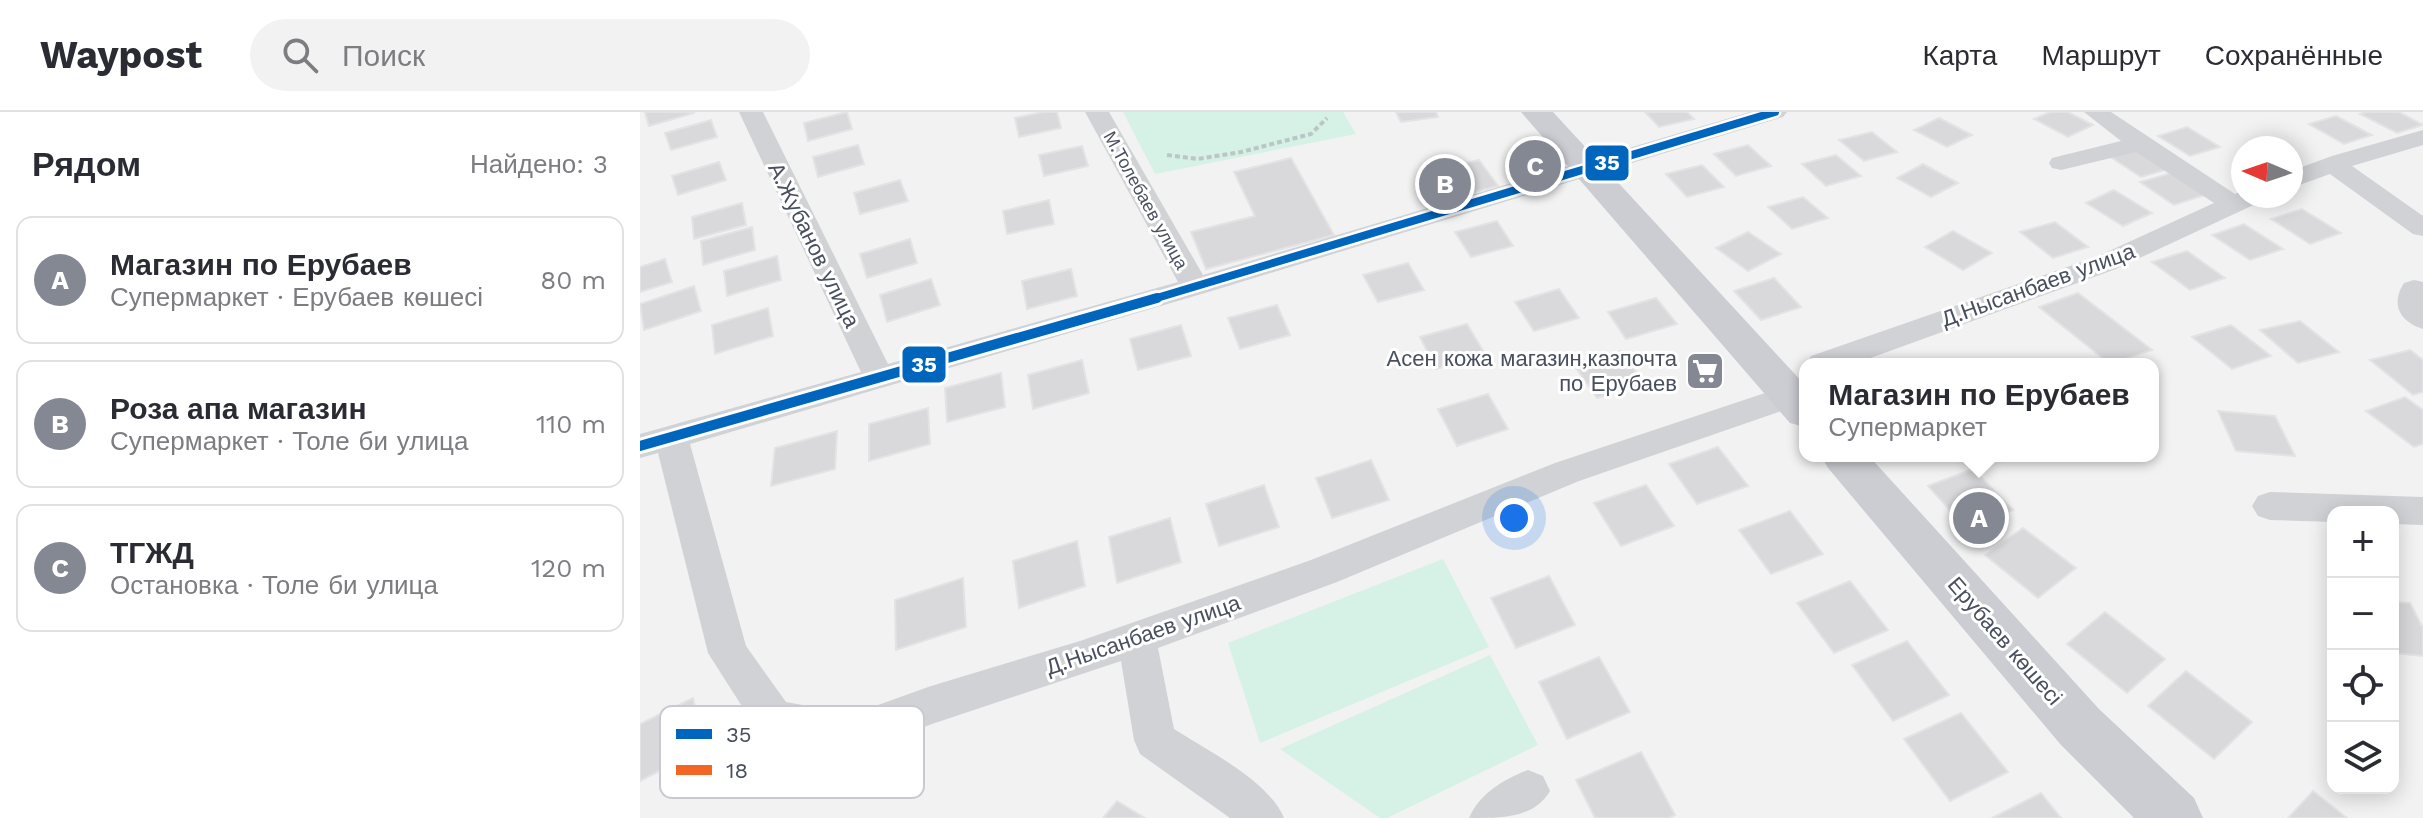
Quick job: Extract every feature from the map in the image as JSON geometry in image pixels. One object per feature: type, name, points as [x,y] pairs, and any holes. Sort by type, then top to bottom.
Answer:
[{"type":"main road","points":[[1536,112],[1584,169],[1794,390]]},
{"type":"main road","name":"Ерубаев көшесі","points":[[1848,462],[2080,727],[2174,818]]},
{"type":"street","name":"А.Жубанов улица","points":[[751,112],[879,377]]},
{"type":"street","name":"М.Толебаев улица","points":[[1097,112],[1195,287]]},
{"type":"street","points":[[2096,112],[2140,144],[2231,194]]},
{"type":"street","points":[[656,442],[1195,287],[1762,114]]},
{"type":"street","points":[[2303,175],[2423,137]]},
{"type":"street","points":[[2061,163],[2140,144]]},
{"type":"street","points":[[2333,164],[2423,228]]},
{"type":"street","name":"Д.Нысанбаев улица","points":[[1839,358],[2106,263],[2231,205]]},
{"type":"street","points":[[2414,289],[2412,312],[2423,319]]},
{"type":"street","name":"Д.Нысанбаев улица","points":[[924,708],[1137,638],[1324,571],[1567,472],[1794,390]]},
{"type":"street","name":"Д.Нысанбаев улица","points":[[656,442],[728,653],[765,706]]},
{"type":"street","points":[[2270,506],[2423,511]]},
{"type":"street","points":[[1137,638],[1155,740],[1246,803],[1262,818]]},
{"type":"street","points":[[1491,818],[1528,791]]},
{"type":"path","points":[[1167,155],[1198,159],[1241,152],[1311,134],[1327,118]]},
{"type":"green space","points":[[1123,112],[1343,112],[1356,134],[1155,174]]},
{"type":"green space","points":[[1443,559],[1489,647],[1260,743],[1228,643]]},
{"type":"green space","points":[[1490,655],[1538,745],[1387,818],[1380,818],[1280,749]]},
{"type":"building","points":[[645,112],[694,112],[694,113],[649,126]]},
{"type":"building","points":[[847,112],[852,129],[808,141],[804,123]]},
{"type":"building","points":[[1057,112],[1061,128],[1019,137],[1015,118]]},
{"type":"building","points":[[1396,112],[1436,112],[1438,117],[1401,122]]},
{"type":"building","points":[[1645,112],[1687,112],[1694,119],[1659,127]]},
{"type":"building","points":[[2050,112],[2068,112],[2093,125],[2068,137],[2034,119]]},
{"type":"building","points":[[2399,112],[2423,125],[2397,133],[2360,114]]},
{"type":"building","points":[[2336,116],[2372,135],[2344,144],[2309,124]]},
{"type":"building","points":[[1939,118],[1972,135],[1947,147],[1914,130]]},
{"type":"building","points":[[711,120],[717,137],[671,150],[665,133]]},
{"type":"building","points":[[2187,127],[2220,147],[2190,156],[2158,136]]},
{"type":"building","points":[[1872,132],[1897,152],[1864,161],[1839,140]]},
{"type":"building","points":[[858,145],[864,164],[818,177],[813,157]]},
{"type":"building","points":[[1748,145],[1771,166],[1736,176],[1714,154]]},
{"type":"building","points":[[1082,146],[1088,166],[1044,176],[1039,155]]},
{"type":"building","points":[[2140,147],[2172,168],[2141,177],[2109,156]]},
{"type":"building","points":[[1836,155],[1861,176],[1826,186],[1802,164]]},
{"type":"building","points":[[1291,158],[1334,235],[1206,269],[1191,232],[1255,216],[1234,172]]},
{"type":"building","points":[[1479,160],[1498,186],[1440,201],[1422,174]]},
{"type":"building","points":[[719,162],[726,180],[678,195],[672,176]]},
{"type":"building","points":[[1923,164],[1958,183],[1931,197],[1897,178]]},
{"type":"building","points":[[1702,165],[1724,187],[1687,197],[1666,174]]},
{"type":"building","points":[[2171,173],[2205,195],[2174,205],[2140,182]]},
{"type":"building","points":[[900,180],[908,201],[860,214],[854,193]]},
{"type":"building","points":[[2114,190],[2152,213],[2123,226],[2086,203]]},
{"type":"building","points":[[1803,197],[1828,218],[1792,229],[1768,207]]},
{"type":"building","points":[[1049,200],[1054,224],[1007,234],[1003,211]]},
{"type":"building","points":[[742,203],[746,225],[694,239],[692,217]]},
{"type":"building","points":[[2302,209],[2341,233],[2310,244],[2271,219]]},
{"type":"building","points":[[1497,221],[1513,246],[1471,257],[1455,232]]},
{"type":"building","points":[[2055,222],[2088,247],[2053,258],[2020,232]]},
{"type":"building","points":[[2244,224],[2283,249],[2250,260],[2212,235]]},
{"type":"building","points":[[752,227],[755,250],[703,265],[701,241]]},
{"type":"building","points":[[1953,231],[1992,253],[1963,270],[1925,247]]},
{"type":"building","points":[[1748,232],[1781,254],[1748,271],[1716,248]]},
{"type":"building","points":[[910,239],[917,263],[867,278],[860,254]]},
{"type":"building","points":[[2187,251],[2225,278],[2190,290],[2152,262]]},
{"type":"building","points":[[777,256],[781,280],[727,296],[724,271]]},
{"type":"building","points":[[665,259],[672,282],[640,292],[640,267]]},
{"type":"building","points":[[1408,263],[1424,290],[1378,302],[1363,275]]},
{"type":"building","points":[[1071,269],[1077,296],[1027,309],[1022,281]]},
{"type":"building","points":[[1774,278],[1801,307],[1761,320],[1734,291]]},
{"type":"building","points":[[931,279],[940,305],[887,322],[880,295]]},
{"type":"building","points":[[694,286],[701,311],[644,330],[640,304]]},
{"type":"building","points":[[1559,289],[1579,318],[1534,331],[1515,302]]},
{"type":"building","points":[[2078,293],[2152,350],[2128,358],[2103,358],[2039,307]]},
{"type":"building","points":[[1656,298],[1677,324],[1626,339],[1608,312]]},
{"type":"building","points":[[1277,305],[1290,335],[1240,349],[1228,318]]},
{"type":"building","points":[[768,308],[773,336],[715,354],[712,325]]},
{"type":"building","points":[[2300,321],[2339,352],[2298,363],[2260,330]]},
{"type":"building","points":[[1467,324],[1485,354],[1436,369],[1420,337]]},
{"type":"building","points":[[1181,325],[1191,356],[1138,370],[1130,339]]},
{"type":"building","points":[[2231,325],[2271,356],[2232,369],[2192,337]]},
{"type":"building","points":[[2410,350],[2423,360],[2423,392],[2413,395],[2370,360]]},
{"type":"building","points":[[1621,351],[1644,383],[1597,398],[1574,365]]},
{"type":"building","points":[[1082,360],[1089,393],[1033,409],[1028,375]]},
{"type":"building","points":[[1001,373],[1005,407],[947,422],[945,388]]},
{"type":"building","points":[[1488,394],[1508,429],[1457,446],[1438,409]]},
{"type":"building","points":[[2405,397],[2423,410],[2423,444],[2414,447],[2366,411]]},
{"type":"building","points":[[928,408],[930,444],[869,461],[869,424]]},
{"type":"building","points":[[2218,411],[2275,416],[2295,456],[2236,451]]},
{"type":"building","points":[[837,431],[835,469],[771,486],[775,448]]},
{"type":"building","points":[[1718,447],[1748,486],[1697,504],[1669,464]]},
{"type":"building","points":[[1371,460],[1389,500],[1332,518],[1316,478]]},
{"type":"building","points":[[1973,469],[2013,510],[1967,529],[1928,486]]},
{"type":"building","points":[[1264,485],[1279,527],[1219,546],[1206,504]]},
{"type":"building","points":[[1646,485],[1674,526],[1621,546],[1594,503]]},
{"type":"building","points":[[1790,511],[1823,554],[1771,574],[1739,530]]},
{"type":"building","points":[[1170,518],[1181,562],[1117,583],[1109,537]]},
{"type":"building","points":[[2023,528],[2076,568],[2038,598],[1985,555]]},
{"type":"building","points":[[1077,541],[1085,586],[1019,608],[1013,561]]},
{"type":"building","points":[[1549,576],[1575,625],[1516,648],[1491,598]]},
{"type":"building","points":[[963,578],[966,627],[896,650],[895,600]]},
{"type":"building","points":[[1850,581],[1888,630],[1834,653],[1797,603]]},
{"type":"building","points":[[2399,602],[2410,603],[2423,628],[2423,656],[2399,654]]},
{"type":"building","points":[[2105,612],[2165,659],[2127,693],[2067,644]]},
{"type":"building","points":[[1907,641],[1949,695],[1893,721],[1852,665]]},
{"type":"building","points":[[1599,657],[1630,712],[1567,739],[1539,682]]},
{"type":"building","points":[[2186,671],[2252,722],[2214,759],[2148,706]]},
{"type":"building","points":[[693,698],[695,706],[677,706]]},
{"type":"building","points":[[1961,713],[2008,772],[1950,801],[1904,739]]},
{"type":"building","points":[[660,714],[660,771],[640,781],[640,724]]},
{"type":"building","points":[[1641,752],[1675,815],[1669,818],[1595,818],[1576,780]]},
{"type":"building","points":[[2313,791],[2347,818],[2288,818]]},
{"type":"building","points":[[2041,793],[2061,818],[1992,818]]},
{"type":"building","points":[[1117,801],[1145,818],[1103,818]]},
{"type":"transit line","name":"35","points":[[640,446],[1195,287],[1775,112]]},
{"type":"place","name":"ТГЖД","points":[[1535,166]]},
{"type":"place","name":"Роза апа магазин","points":[[1445,184]]},
{"type":"place","name":"Асен кожа магазин,казпочта по Ерубаев","points":[[1705,371]]},
{"type":"place","name":"Магазин по Ерубаев","points":[[1979,518]]}]
